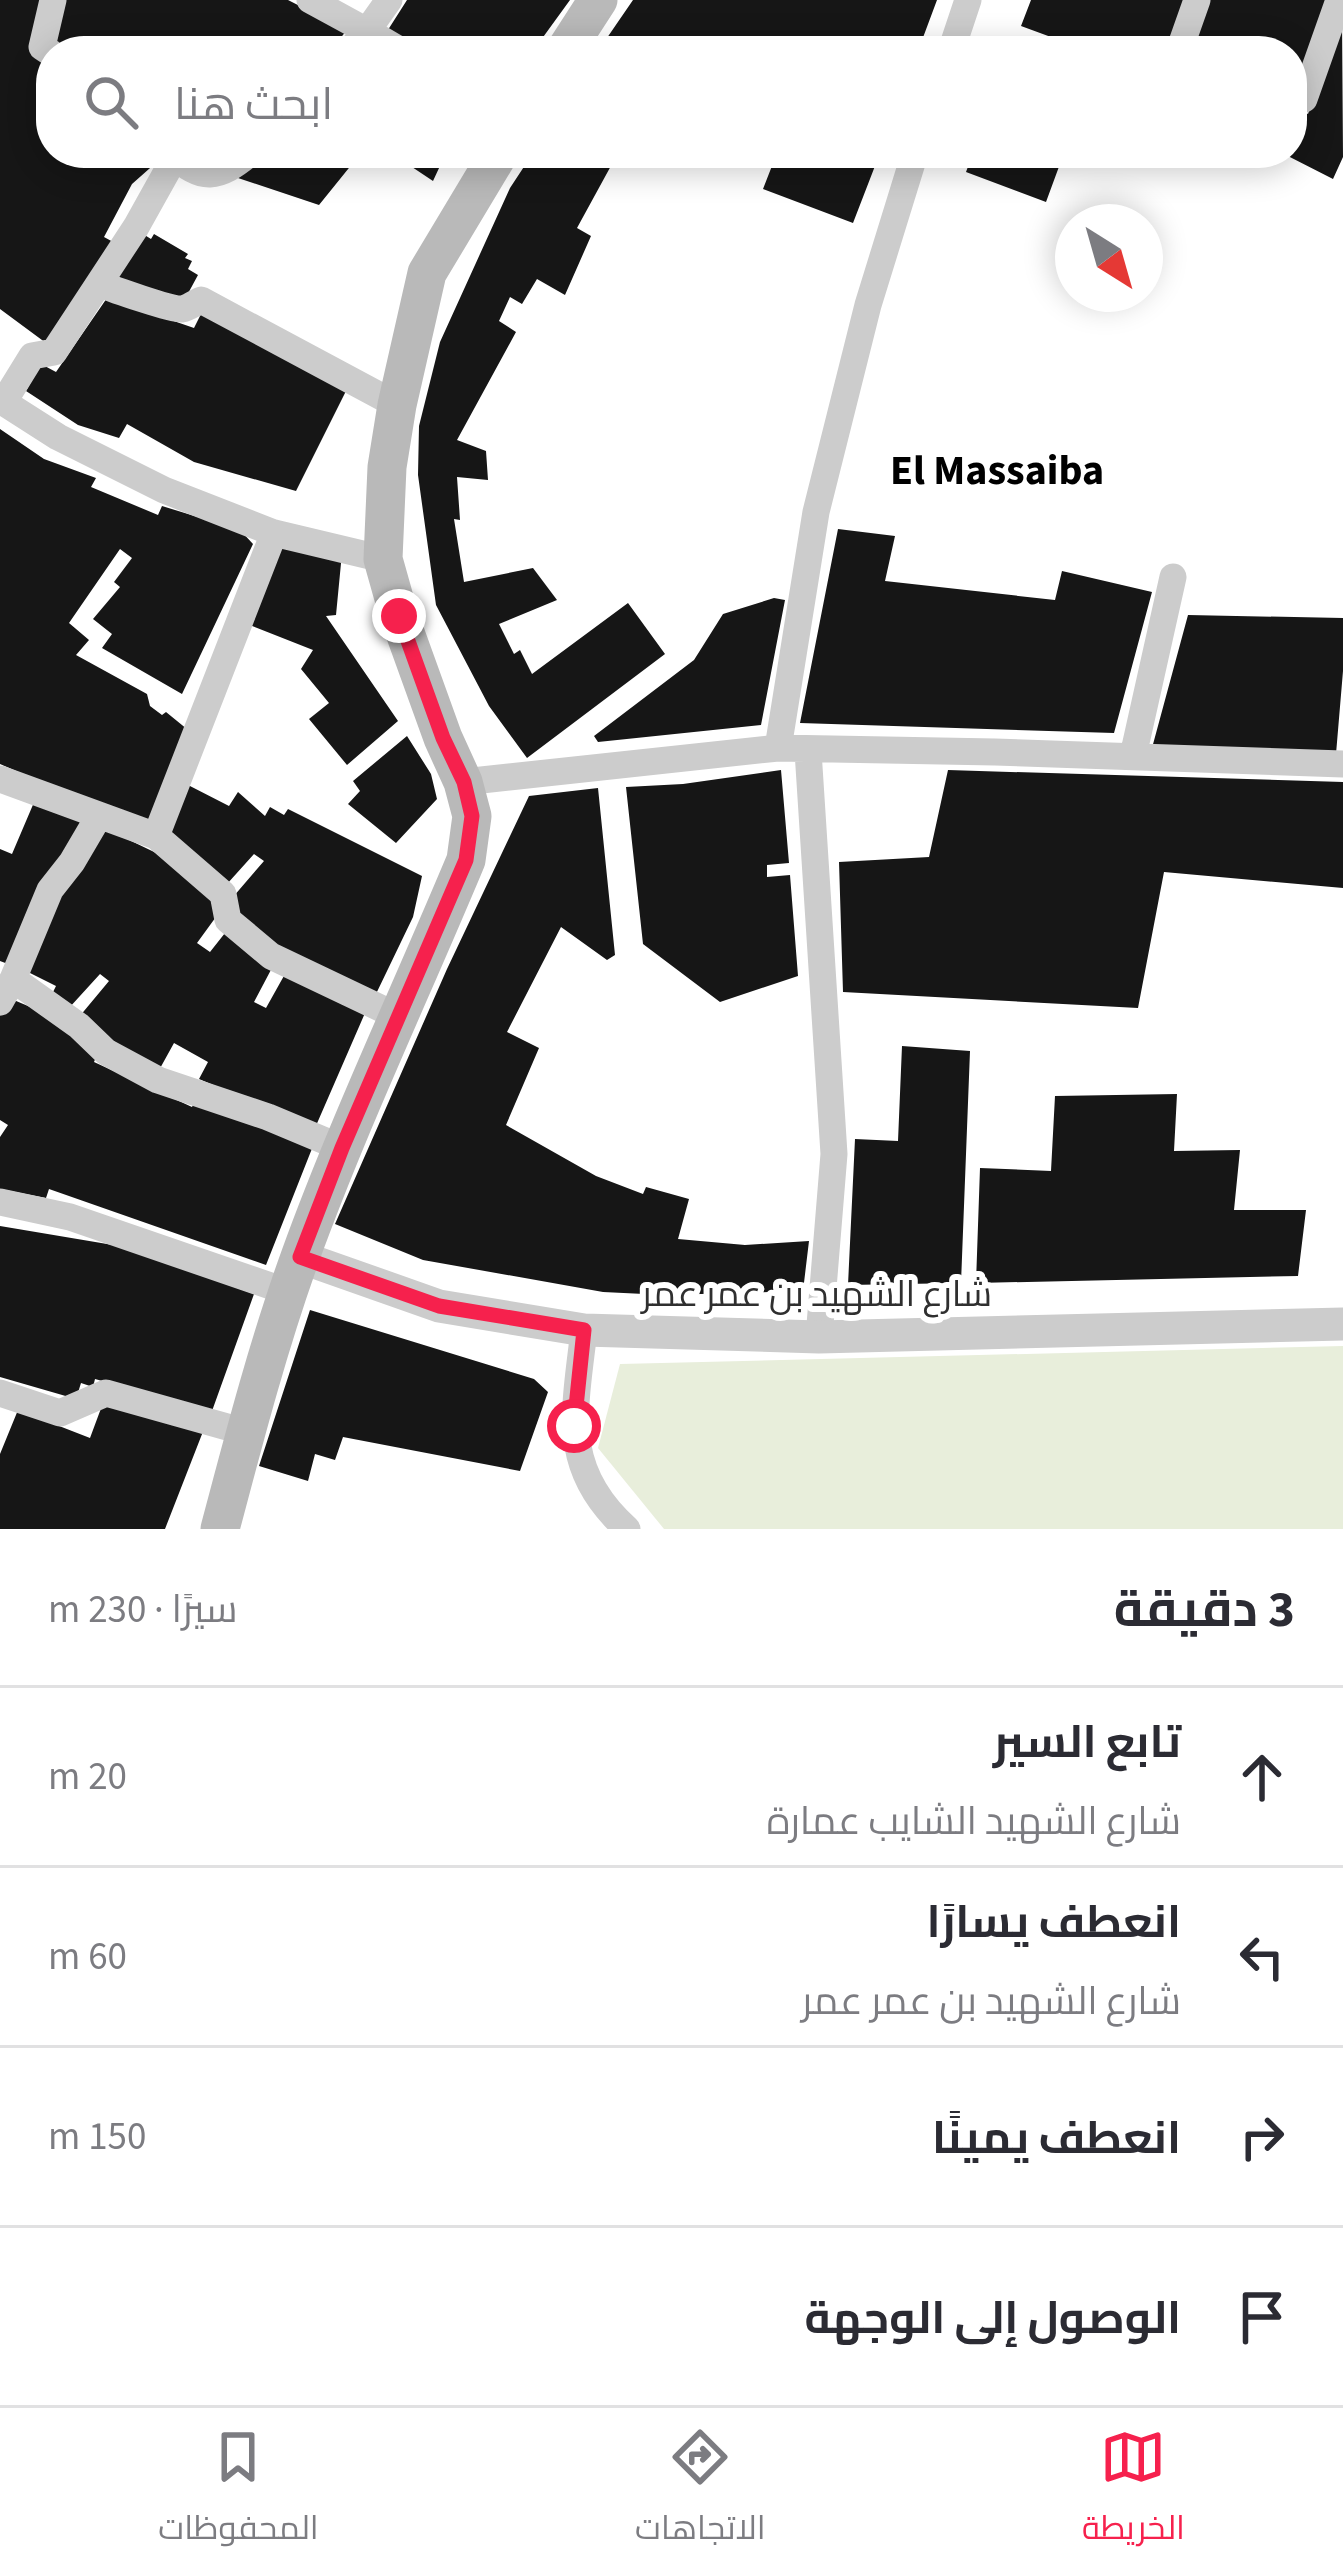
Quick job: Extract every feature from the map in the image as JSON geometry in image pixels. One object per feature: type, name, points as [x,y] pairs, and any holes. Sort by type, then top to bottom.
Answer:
[{"type":"main road","points":[[575,36],[598,0]]},
{"type":"main road","points":[[220,1529],[294,1274],[342,1148],[466,860],[472,816],[464,782],[435,718],[383,559],[387,467],[427,273],[490,168]]},
{"type":"street","points":[[45,36],[53,0]]},
{"type":"street","points":[[310,0],[352,36]]},
{"type":"street","points":[[362,36],[389,0]]},
{"type":"street","points":[[956,36],[968,0]]},
{"type":"street","points":[[1184,36],[1197,0]]},
{"type":"street","points":[[1307,91],[1339,0]]},
{"type":"street","points":[[166,168],[100,284],[54,352],[32,356],[2,401],[58,437],[164,490],[274,533],[383,559]]},
{"type":"street","points":[[188,168],[210,176],[233,168]]},
{"type":"street","points":[[778,748],[816,512],[868,305],[910,168]]},
{"type":"street","points":[[100,284],[179,310],[201,300],[397,405]]},
{"type":"street","points":[[156,836],[274,533]]},
{"type":"street","points":[[1133,756],[1173,577]]},
{"type":"street","points":[[464,782],[778,748],[1343,764]]},
{"type":"street","points":[[808,751],[834,1154],[819,1337]]},
{"type":"street","points":[[0,778],[156,836],[223,894],[228,920],[271,956],[399,1017]]},
{"type":"street","points":[[98,816],[50,890],[7,990],[79,1026],[106,1052],[158,1080],[342,1148]]},
{"type":"street","points":[[0,1202],[294,1274]]},
{"type":"street","name":"شارع الشهيد بن عمر عمر","points":[[294,1274],[439,1306],[584,1330],[819,1337],[1343,1324]]},
{"type":"street","points":[[584,1330],[574,1426],[580,1460],[595,1490],[627,1529]]},
{"type":"street","points":[[0,1394],[60,1413],[106,1393],[245,1432]]},
{"type":"green space","points":[[1343,1346],[1343,1529],[664,1529],[598,1448],[620,1364]]},
{"type":"building","points":[[0,0],[49,0],[49,36],[36,36],[36,168],[150,168],[132,184],[104,237],[115,243],[46,343],[0,309]]},
{"type":"building","points":[[62,0],[288,0],[347,30],[342,36],[52,36]]},
{"type":"building","points":[[407,0],[570,0],[544,36],[386,33]]},
{"type":"building","points":[[633,0],[937,0],[924,36],[608,36]]},
{"type":"building","points":[[1031,0],[1187,0],[1174,36],[1048,36],[1021,26]]},
{"type":"building","points":[[1207,0],[1329,0],[1307,63],[1307,36],[1194,36]]},
{"type":"building","points":[[1342,17],[1343,157],[1333,179],[1307,166],[1308,114]]},
{"type":"building","points":[[249,168],[349,168],[319,205],[238,178]]},
{"type":"building","points":[[414,168],[439,168],[433,181]]},
{"type":"building","points":[[523,168],[610,168],[577,228],[591,236],[565,295],[537,279],[522,304],[510,297],[499,321],[516,332],[457,440],[486,451],[488,480],[457,477],[460,520],[454,519],[464,582],[533,568],[557,600],[499,624],[514,654],[520,650],[532,674],[628,603],[665,654],[527,758],[489,706],[436,605],[418,475],[419,426],[440,342]]},
{"type":"building","points":[[771,168],[874,168],[853,223],[763,189]]},
{"type":"building","points":[[967,168],[1058,168],[1046,202],[966,172]]},
{"type":"building","points":[[143,234],[151,239],[154,234],[188,254],[185,258],[192,261],[188,269],[198,275],[185,299],[116,280]]},
{"type":"building","points":[[107,298],[194,328],[203,310],[347,389],[296,491],[194,462],[127,424],[119,438],[78,425],[26,391],[41,364],[56,372]]},
{"type":"building","points":[[0,429],[44,459],[96,478],[91,487],[158,515],[162,506],[240,530],[253,544],[182,694],[102,648],[112,634],[93,619],[120,587],[114,582],[132,558],[120,549],[69,623],[89,640],[76,655],[147,694],[150,706],[162,715],[166,712],[193,734],[150,822],[92,804],[0,764]]},
{"type":"building","points":[[838,529],[895,536],[885,581],[1055,600],[1062,571],[1152,592],[1114,733],[800,723]]},
{"type":"building","points":[[279,531],[342,553],[336,615],[326,616],[398,721],[347,765],[309,719],[329,703],[301,669],[313,650],[242,622]]},
{"type":"building","points":[[774,598],[785,600],[761,725],[598,742],[594,736],[694,660],[723,614]]},
{"type":"building","points":[[1188,615],[1343,618],[1336,754],[1152,748]]},
{"type":"building","points":[[407,736],[431,774],[437,799],[396,843],[348,804],[360,791],[353,781]]},
{"type":"building","points":[[781,770],[789,863],[767,865],[767,877],[790,875],[798,976],[720,1002],[643,944],[626,787]]},
{"type":"building","points":[[948,770],[1343,782],[1343,888],[1164,872],[1138,1008],[843,992],[839,862],[929,857]]},
{"type":"building","points":[[188,785],[229,806],[238,792],[265,816],[270,807],[284,815],[288,809],[422,876],[413,917],[375,996],[276,949],[240,920],[233,897],[264,861],[254,854],[227,884],[165,832]]},
{"type":"building","points":[[598,788],[615,955],[607,960],[561,927],[507,1032],[539,1048],[506,1125],[596,1176],[643,1194],[646,1187],[689,1199],[678,1239],[745,1245],[809,1241],[803,1291],[603,1292],[423,1260],[335,1224],[529,796]]},
{"type":"building","points":[[35,800],[86,821],[8,964],[0,961],[0,849],[12,854]]},
{"type":"building","points":[[102,827],[175,862],[221,910],[197,943],[210,952],[225,933],[273,966],[254,1002],[266,1008],[285,974],[365,1013],[315,1128],[199,1079],[208,1062],[174,1043],[158,1072],[79,1017],[109,981],[100,974],[69,1008],[51,996],[56,986],[26,971],[51,909]]},
{"type":"building","points":[[9,998],[47,1014],[98,1052],[94,1062],[192,1107],[196,1099],[313,1146],[266,1265],[49,1189],[46,1198],[0,1189],[0,1137],[8,1125],[0,1120],[0,1016]]},
{"type":"building","points":[[902,1046],[970,1051],[961,1283],[848,1285],[855,1139],[898,1141]]},
{"type":"building","points":[[1177,1094],[1174,1151],[1240,1150],[1234,1210],[1306,1210],[1298,1276],[976,1283],[980,1168],[1051,1171],[1055,1096]]},
{"type":"building","points":[[0,1226],[119,1246],[254,1294],[212,1411],[95,1379],[93,1387],[81,1383],[76,1399],[0,1377]]},
{"type":"building","points":[[310,1310],[534,1379],[548,1392],[520,1471],[343,1437],[335,1460],[315,1454],[308,1481],[259,1466]]},
{"type":"building","points":[[103,1403],[204,1429],[165,1529],[0,1529],[0,1454],[18,1410],[90,1438]]},
{"type":"district","name":"El Massaiba","points":[[997,469]]},
{"type":"route","points":[[399,616],[464,782],[472,816],[466,860],[300,1257],[439,1306],[584,1330],[574,1426]]}]
